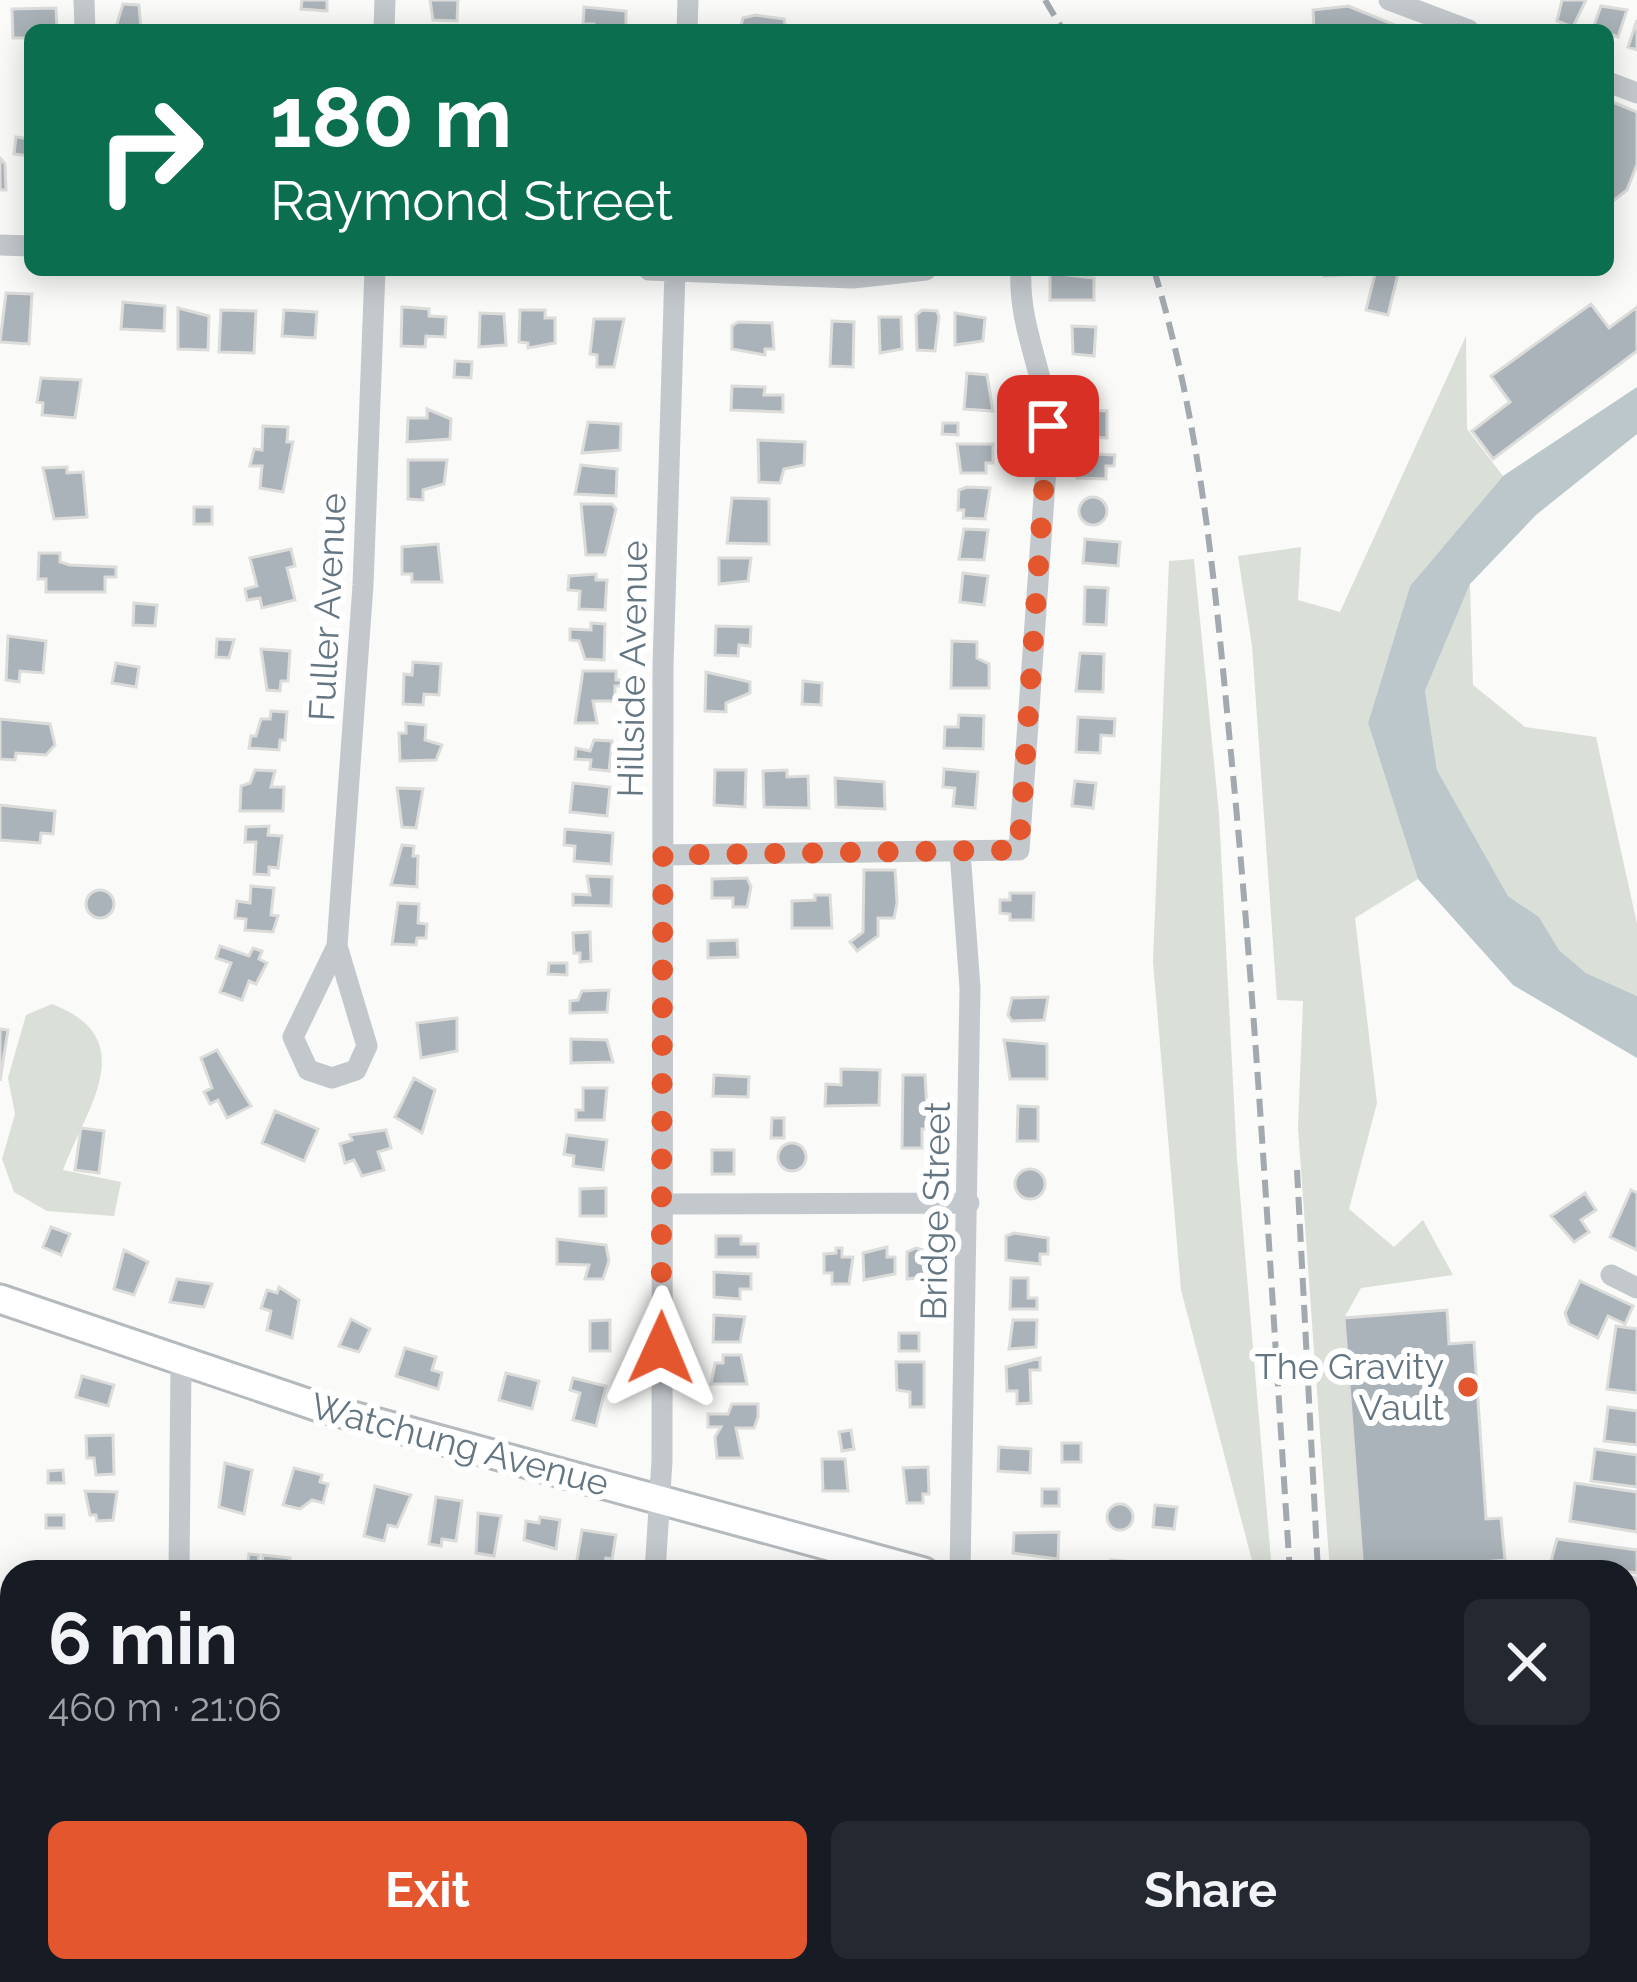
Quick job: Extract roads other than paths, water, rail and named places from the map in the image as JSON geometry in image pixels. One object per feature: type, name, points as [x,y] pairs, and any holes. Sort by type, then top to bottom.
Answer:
[{"type":"main road","name":"Watchung Avenue","points":[[0,1299],[181,1363],[378,1424],[882,1560]]},
{"type":"street","points":[[1388,0],[1452,24]]},
{"type":"street","name":"Fuller Avenue","points":[[338,946],[293,1036],[308,1070],[332,1078],[356,1070],[367,1046],[338,946],[363,585],[375,276]]},
{"type":"street","name":"Hillside Avenue","points":[[656,1560],[675,276]]},
{"type":"street","points":[[808,276],[871,276]]},
{"type":"street","points":[[663,855],[1020,847],[1048,426],[1042,378],[1022,321],[1021,276]]},
{"type":"street","name":"Bridge Street","points":[[960,851],[970,988],[960,1560]]},
{"type":"street","points":[[663,1204],[969,1203]]},
{"type":"street","points":[[1611,1276],[1637,1288]]},
{"type":"street","points":[[179,1560],[181,1363]]},
{"type":"railway","points":[[1045,0],[1059,24]]},
{"type":"railway","points":[[1156,276],[1196,453],[1220,639],[1250,965],[1289,1560]]},
{"type":"railway","points":[[1297,1170],[1317,1560]]},
{"type":"place","name":"The Gravity Vault","points":[[1468,1387]]}]
